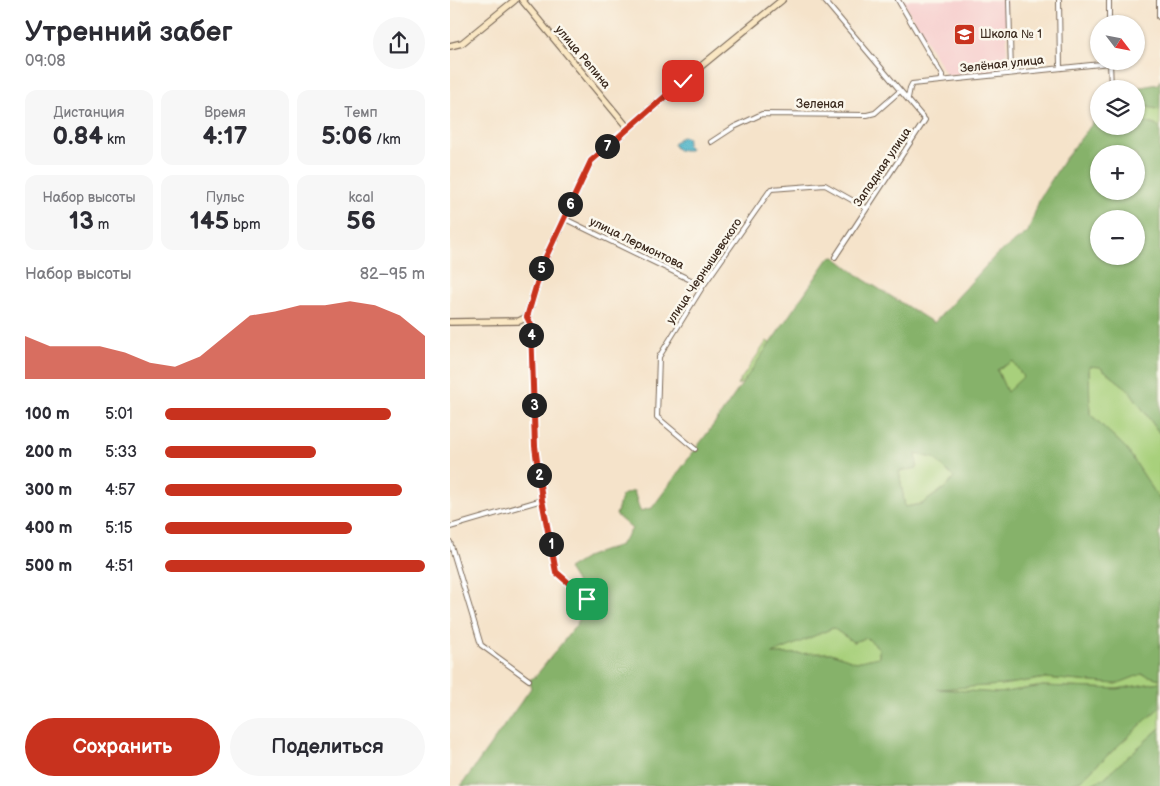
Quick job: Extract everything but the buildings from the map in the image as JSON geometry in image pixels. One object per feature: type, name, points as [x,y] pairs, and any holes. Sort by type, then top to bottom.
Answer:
[{"type":"street","points":[[450,46],[462,43],[515,0]]},
{"type":"street","name":"улица Репина","points":[[522,0],[628,128]]},
{"type":"street","points":[[587,599],[556,572],[542,500],[535,446],[531,325],[527,317],[543,263],[591,161],[782,0]]},
{"type":"street","name":"Западная улица","points":[[824,0],[925,120],[835,257]]},
{"type":"street","points":[[898,0],[942,75],[942,80]]},
{"type":"street","points":[[1009,0],[1011,73]]},
{"type":"street","points":[[1059,0],[1060,68]]},
{"type":"street","points":[[1109,0],[1109,15]]},
{"type":"street","points":[[1159,0],[1160,17]]},
{"type":"street","name":"Зелёная улица","points":[[908,98],[912,84],[1090,64]]},
{"type":"street","name":"Зеленая","points":[[710,142],[734,127],[762,114],[867,115],[875,112],[900,91]]},
{"type":"street","name":"улица Чернышевского","points":[[695,448],[657,417],[659,357],[703,286],[771,190],[825,185],[866,208]]},
{"type":"street","name":"улица Лермонтова","points":[[563,218],[703,286]]},
{"type":"street","points":[[450,322],[519,321],[527,317]]},
{"type":"street","points":[[450,527],[542,500]]},
{"type":"street","points":[[450,542],[481,644],[529,680]]},
{"type":"shaded area","name":"Школа № 1","points":[[902,0],[1006,0],[1007,69],[947,76]]},
{"type":"green space","points":[[1160,80],[1160,110],[1145,106],[1145,86],[1158,84]]},
{"type":"green space","points":[[1145,106],[1160,110],[1160,127],[1145,121]]},
{"type":"green space","points":[[1145,121],[1160,127],[1160,434],[1129,390],[1100,367],[1089,366],[1090,414],[1126,448],[1160,500],[1160,532],[1158,533],[1160,538],[1160,679],[1142,674],[1116,684],[1046,678],[1002,685],[937,689],[999,693],[1043,686],[1117,689],[1160,682],[1160,707],[1081,780],[1062,786],[461,786],[531,688],[529,680],[535,677],[577,624],[587,599],[568,569],[589,556],[620,545],[632,529],[616,515],[622,495],[634,491],[640,511],[652,508],[717,420],[829,258],[835,257],[863,279],[934,323],[996,255],[1028,232],[1040,198],[1064,160],[1090,127],[1090,135],[1145,135]],"holes":[[[1013,361],[1023,377],[1007,392],[997,370]],[[916,454],[934,458],[954,478],[946,487],[922,504],[905,507],[899,471],[917,468]],[[833,628],[853,642],[867,638],[879,648],[879,657],[856,662],[831,653],[772,654]]]},
{"type":"green space","points":[[767,341],[773,346],[759,376],[737,385]]},
{"type":"green space","points":[[1013,361],[1023,377],[1007,393],[997,369]]},
{"type":"green space","points":[[1089,365],[1100,367],[1129,390],[1160,434],[1160,500],[1126,448],[1090,414]]},
{"type":"green space","points":[[916,454],[934,458],[954,478],[946,487],[922,504],[905,507],[899,471],[917,468]]},
{"type":"green space","points":[[833,628],[853,642],[867,638],[879,648],[879,657],[856,662],[831,653],[771,654]]},
{"type":"green space","points":[[1142,674],[1160,679],[1160,682],[1117,689],[1043,686],[999,693],[931,689],[1002,685],[1046,678],[1116,684]]},
{"type":"green space","points":[[1160,707],[1160,728],[1104,778],[1088,786],[1062,786],[1081,780]]},
{"type":"green space","points":[[1160,728],[1160,786],[1088,786],[1104,778]]},
{"type":"water","points":[[682,136],[688,138],[687,145],[690,148],[689,150],[678,150],[674,146],[674,143]]},
{"type":"place","name":"Школа № 1","points":[[964,34]]},
{"type":"route","points":[[587,599],[556,572],[542,500],[535,446],[531,325],[527,317],[543,263],[591,161],[683,81]]}]
